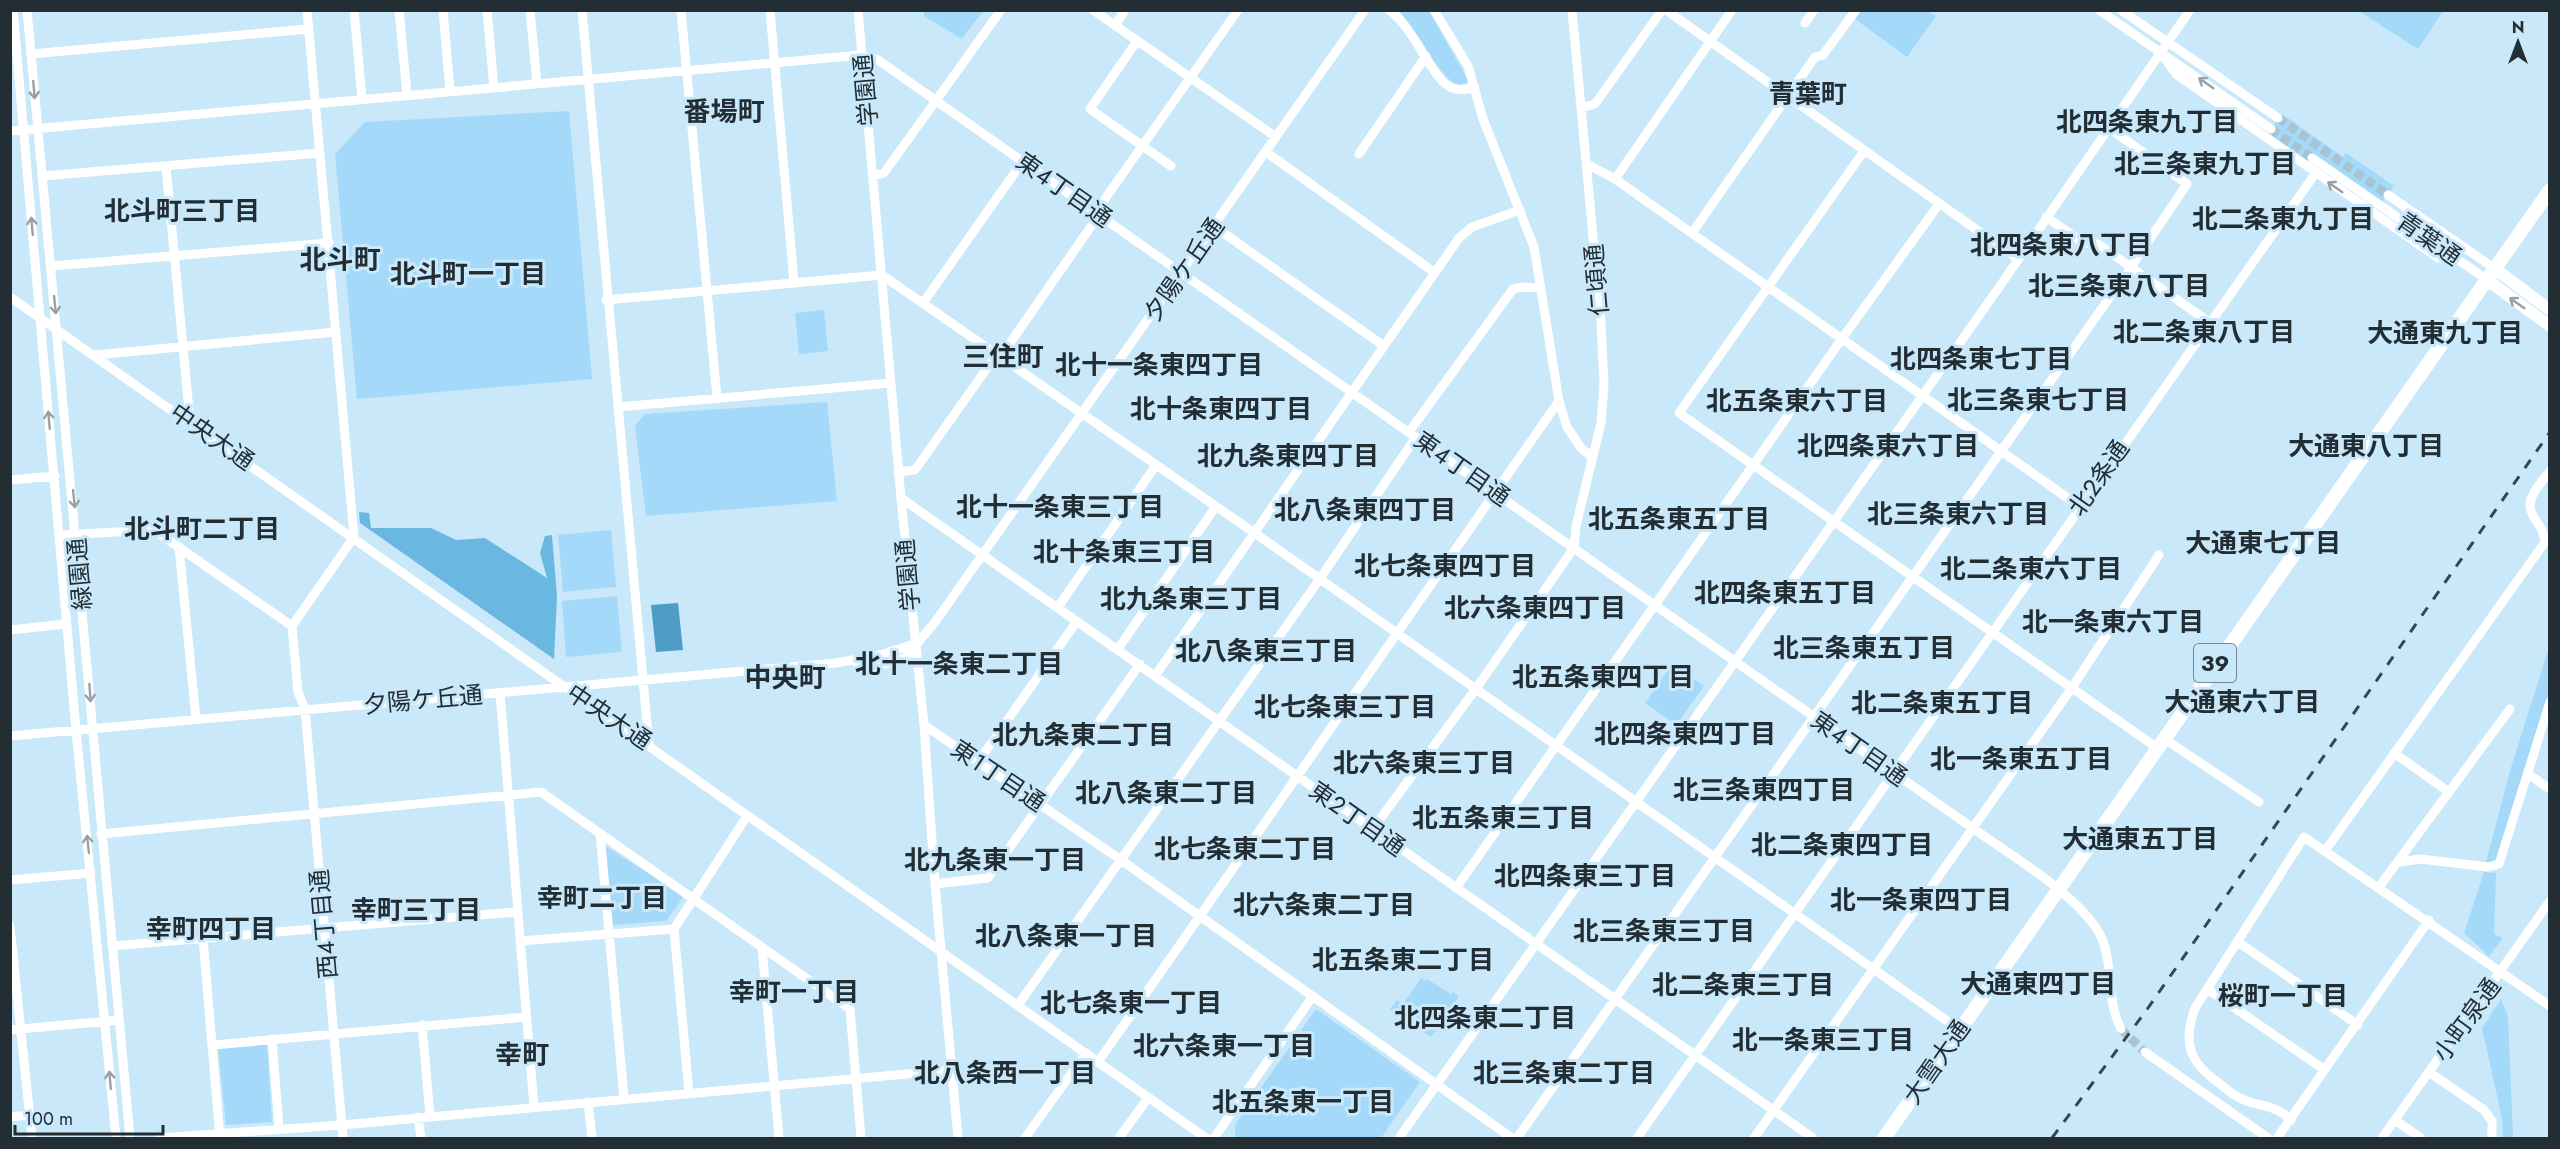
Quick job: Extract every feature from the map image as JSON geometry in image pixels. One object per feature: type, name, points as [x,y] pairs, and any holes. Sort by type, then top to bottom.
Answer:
[{"type":"highway","name":"大雪大通","points":[[1884,1138],[2160,742],[2550,190]]},
{"type":"main road","points":[[2490,274],[2550,310]]},
{"type":"main road","points":[[2490,274],[2550,326]]},
{"type":"street","name":"緑園通","points":[[13,10],[66,624],[116,1138]]},
{"type":"street","name":"緑園通","points":[[27,10],[77,534],[101,834],[130,1138]]},
{"type":"street","points":[[59,535],[154,530],[292,626],[354,537],[307,10]]},
{"type":"street","points":[[354,10],[362,99]]},
{"type":"street","points":[[399,10],[406,95]]},
{"type":"street","points":[[443,10],[450,91]]},
{"type":"street","points":[[487,10],[494,88]]},
{"type":"street","points":[[530,10],[537,84]]},
{"type":"street","points":[[582,10],[606,300],[645,681],[649,745]]},
{"type":"street","points":[[681,10],[717,398]]},
{"type":"street","points":[[770,10],[794,282]]},
{"type":"street","name":"学園通","points":[[858,10],[898,472],[924,725],[934,884],[958,1138]]},
{"type":"street","points":[[873,176],[884,172],[937,102],[1001,10]]},
{"type":"street","points":[[1093,10],[1276,137]]},
{"type":"street","points":[[1115,26],[1125,10]]},
{"type":"street","points":[[898,472],[915,470],[999,355],[1238,10]]},
{"type":"street","name":"夕陽ケ丘通","points":[[10,736],[836,663],[880,655],[914,644],[933,625],[984,555],[1365,10]]},
{"type":"street","points":[[1389,10],[1409,28],[1437,75],[1449,87],[1457,90],[1475,88]]},
{"type":"street","points":[[1434,10],[1468,66],[1483,119],[1534,247],[1559,401],[1567,427],[1581,448],[1593,458]]},
{"type":"street","name":"仁頃通","points":[[1572,10],[1587,164],[1604,384],[1601,423],[1576,526],[1574,548]]},
{"type":"street","points":[[1581,108],[1595,104],[1664,10],[2018,259]]},
{"type":"street","points":[[1615,179],[1732,10]]},
{"type":"street","points":[[1805,23],[1814,10]]},
{"type":"street","points":[[1692,233],[1815,57],[1823,55],[1856,10]]},
{"type":"street","points":[[2099,10],[2271,129]]},
{"type":"street","points":[[2121,10],[2278,118]]},
{"type":"street","points":[[1399,1138],[1920,395],[2018,259],[2190,10]]},
{"type":"street","points":[[31,54],[308,28]]},
{"type":"street","points":[[1137,40],[1090,109],[1171,166]]},
{"type":"street","points":[[2161,53],[2176,74],[2315,174],[2438,258],[2455,258]]},
{"type":"street","points":[[10,131],[862,56]]},
{"type":"street","name":"東4丁目通","points":[[862,56],[878,60],[1023,161],[1974,829],[2083,909],[2100,934],[2109,971],[2111,1000],[2121,1029]]},
{"type":"street","points":[[1359,154],[1426,56]]},
{"type":"street","points":[[1517,1138],[2131,267],[2187,184],[2109,128]]},
{"type":"street","points":[[1864,151],[1679,413],[2071,689],[2259,802]]},
{"type":"street","points":[[1266,152],[1434,272]]},
{"type":"street","points":[[42,176],[320,153]]},
{"type":"street","name":"青葉通","points":[[2312,158],[2455,258],[2490,274]]},
{"type":"street","points":[[923,303],[1023,161]]},
{"type":"street","points":[[1587,164],[1615,179],[2079,506]]},
{"type":"street","points":[[166,167],[190,421]]},
{"type":"street","name":"北2条通","points":[[1637,1138],[2154,399],[2174,376],[2209,322],[2315,174]]},
{"type":"street","name":"青葉通","points":[[2388,195],[2490,274]]},
{"type":"street","points":[[1456,888],[1753,464],[1940,204]]},
{"type":"street","points":[[1155,676],[1256,534],[1459,238],[1472,227],[1520,210]]},
{"type":"street","points":[[2046,218],[2084,243],[2098,244],[2209,322]]},
{"type":"street","points":[[1215,227],[1384,346]]},
{"type":"street","points":[[51,266],[329,243]]},
{"type":"street","points":[[606,300],[882,275],[1256,534],[1555,747],[1960,1030]]},
{"type":"street","points":[[1018,1005],[1319,580],[1413,435],[1513,289],[1540,288]]},
{"type":"street","name":"中央大通","points":[[10,297],[57,327],[564,688],[649,745],[1206,1138]]},
{"type":"street","points":[[95,355],[336,332]]},
{"type":"street","points":[[618,407],[891,383]]},
{"type":"street","points":[[1098,1062],[1559,401]]},
{"type":"street","points":[[1058,607],[1156,465]]},
{"type":"street","points":[[2325,851],[2545,542],[2543,528],[2531,511],[2530,498],[2550,471]]},
{"type":"street","points":[[10,480],[55,476]]},
{"type":"street","name":"東2丁目通","points":[[901,498],[1813,1138]]},
{"type":"street","points":[[1118,649],[1216,506]]},
{"type":"street","points":[[179,547],[196,719]]},
{"type":"street","points":[[1372,830],[1475,690],[1574,548]]},
{"type":"street","points":[[1754,1138],[1974,829],[2071,689],[2159,555]]},
{"type":"street","points":[[978,762],[1077,621]]},
{"type":"street","points":[[10,630],[66,624]]},
{"type":"street","name":"西4丁目通","points":[[292,626],[298,692],[305,709],[343,1138]]},
{"type":"street","points":[[934,884],[988,878],[1140,664]]},
{"type":"street","points":[[500,693],[534,1107]]},
{"type":"street","points":[[2400,862],[2420,859],[2488,867],[2499,864],[2550,702]]},
{"type":"street","points":[[2379,887],[2400,862],[2510,709]]},
{"type":"street","name":"東1丁目通","points":[[924,725],[1121,860],[1512,1138]]},
{"type":"street","points":[[2394,753],[2449,792]]},
{"type":"street","points":[[2528,774],[2550,789]]},
{"type":"street","points":[[101,834],[541,792],[850,1009],[861,1138]]},
{"type":"street","points":[[689,1093],[674,928],[747,816]]},
{"type":"street","points":[[600,833],[624,1098]]},
{"type":"street","points":[[2290,1120],[2282,1112],[2265,1104],[2244,1100],[2201,1070],[2190,1049],[2189,1024],[2195,1008],[2304,837],[2429,920],[2550,1006]]},
{"type":"street","points":[[10,880],[91,873]]},
{"type":"street","name":"小町泉通","points":[[2382,1138],[2550,901]]},
{"type":"street","points":[[112,946],[517,912]]},
{"type":"street","points":[[2277,1138],[2358,1025],[2429,920]]},
{"type":"street","points":[[10,927],[32,1138]]},
{"type":"street","points":[[520,941],[674,928]]},
{"type":"street","points":[[203,939],[220,1136]]},
{"type":"street","points":[[2238,942],[2358,1025]]},
{"type":"street","points":[[762,947],[779,1138]]},
{"type":"street","points":[[2207,989],[2325,1070]]},
{"type":"street","points":[[1214,1138],[1313,996]]},
{"type":"street","points":[[213,1045],[526,1017]]},
{"type":"street","points":[[10,1030],[119,1020]]},
{"type":"street","points":[[422,1025],[430,1116]]},
{"type":"street","points":[[272,1039],[279,1129]]},
{"type":"street","points":[[2145,1052],[2268,1138]]},
{"type":"street","points":[[1025,1138],[1086,1053]]},
{"type":"street","points":[[159,1138],[220,1136],[951,1070]]},
{"type":"street","points":[[2429,1072],[2484,1110],[2492,1121],[2492,1138]]},
{"type":"street","points":[[1119,1138],[1148,1098]]},
{"type":"street","points":[[588,1102],[592,1138]]},
{"type":"street","points":[[10,1117],[30,1115]]},
{"type":"street","points":[[418,1117],[420,1138]]},
{"type":"street","points":[[2395,1120],[2421,1138]]},
{"type":"shaded area","points":[[924,10],[983,11],[962,39],[924,16]]},
{"type":"shaded area","points":[[1861,10],[1928,11],[1936,16],[1907,57],[1855,19]]},
{"type":"shaded area","points":[[1399,11],[1429,11],[1469,82],[1458,85],[1451,81]]},
{"type":"shaded area","points":[[2359,11],[2443,11],[2418,49]]},
{"type":"shaded area","points":[[569,111],[592,379],[357,399],[335,154],[365,122]]},
{"type":"shaded area","points":[[2282,114],[2343,157],[2346,153],[2394,186],[2382,202],[2314,155],[2309,162],[2268,133]]},
{"type":"shaded area","points":[[824,310],[828,351],[799,354],[795,313]]},
{"type":"shaded area","points":[[827,402],[837,501],[646,516],[635,426],[645,414]]},
{"type":"shaded area","points":[[359,512],[369,513],[371,528],[431,528],[456,540],[485,538],[547,578],[540,553],[545,536],[552,535],[557,597],[554,659],[360,523]]},
{"type":"shaded area","points":[[611,530],[616,587],[563,592],[558,535]]},
{"type":"shaded area","points":[[617,596],[622,652],[566,657],[562,601]]},
{"type":"shaded area","points":[[678,603],[683,650],[656,652],[651,605]]},
{"type":"shaded area","points":[[2549,647],[2549,693],[2497,862],[2486,862],[2510,771]]},
{"type":"shaded area","points":[[1672,664],[1704,686],[1676,725],[1645,703]]},
{"type":"shaded area","points":[[605,846],[684,896],[666,921],[611,925]]},
{"type":"shaded area","points":[[2484,872],[2496,873],[2494,934],[2503,938],[2489,956],[2464,933]]},
{"type":"shaded area","points":[[1421,978],[1459,996],[1431,1037],[1390,1009],[1397,1000],[1403,1004]]},
{"type":"shaded area","points":[[2501,999],[2508,1017],[2513,1138],[2503,1138],[2502,1118],[2482,1028]]},
{"type":"shaded area","points":[[1316,1009],[1420,1082],[1381,1138],[1235,1138],[1235,1125]]},
{"type":"shaded area","points":[[267,1043],[272,1122],[226,1125],[218,1047]]},
{"type":"tunnel","points":[[2278,118],[2388,195]]},
{"type":"tunnel","points":[[2271,129],[2312,158]]},
{"type":"tunnel","points":[[2121,1029],[2145,1052]]},
{"type":"railway","points":[[2052,1138],[2148,1008],[2550,432]]},
{"type":"district","name":"青葉町","points":[[1808,94]]},
{"type":"district","name":"番場町","points":[[724,112]]},
{"type":"district","name":"北四条東九丁目","points":[[2147,122]]},
{"type":"district","name":"北三条東九丁目","points":[[2205,164]]},
{"type":"district","name":"北斗町三丁目","points":[[182,211]]},
{"type":"district","name":"北二条東九丁目","points":[[2283,219]]},
{"type":"district","name":"北四条東八丁目","points":[[2061,245]]},
{"type":"district","name":"北斗町","points":[[340,260]]},
{"type":"district","name":"北斗町一丁目","points":[[468,274]]},
{"type":"district","name":"北三条東八丁目","points":[[2119,286]]},
{"type":"district","name":"北二条東八丁目","points":[[2204,332]]},
{"type":"district","name":"大通東九丁目","points":[[2445,333]]},
{"type":"district","name":"三住町","points":[[1003,357]]},
{"type":"district","name":"北四条東七丁目","points":[[1981,359]]},
{"type":"district","name":"北十一条東四丁目","points":[[1159,365]]},
{"type":"district","name":"北三条東七丁目","points":[[2038,400]]},
{"type":"district","name":"北五条東六丁目","points":[[1797,401]]},
{"type":"district","name":"北十条東四丁目","points":[[1221,409]]},
{"type":"district","name":"北四条東六丁目","points":[[1888,446]]},
{"type":"district","name":"大通東八丁目","points":[[2366,446]]},
{"type":"district","name":"北九条東四丁目","points":[[1288,456]]},
{"type":"district","name":"北十一条東三丁目","points":[[1060,507]]},
{"type":"district","name":"北八条東四丁目","points":[[1365,510]]},
{"type":"district","name":"北三条東六丁目","points":[[1958,514]]},
{"type":"district","name":"北五条東五丁目","points":[[1679,519]]},
{"type":"district","name":"北斗町二丁目","points":[[202,529]]},
{"type":"district","name":"大通東七丁目","points":[[2263,543]]},
{"type":"district","name":"北十条東三丁目","points":[[1124,552]]},
{"type":"district","name":"北七条東四丁目","points":[[1445,566]]},
{"type":"district","name":"北二条東六丁目","points":[[2031,569]]},
{"type":"district","name":"北四条東五丁目","points":[[1785,593]]},
{"type":"district","name":"北九条東三丁目","points":[[1191,599]]},
{"type":"district","name":"北六条東四丁目","points":[[1535,608]]},
{"type":"district","name":"北一条東六丁目","points":[[2113,622]]},
{"type":"district","name":"北三条東五丁目","points":[[1864,648]]},
{"type":"district","name":"北八条東三丁目","points":[[1266,651]]},
{"type":"district","name":"北十一条東二丁目","points":[[959,664]]},
{"type":"district","name":"北五条東四丁目","points":[[1603,677]]},
{"type":"district","name":"中央町","points":[[785,678]]},
{"type":"district","name":"大通東六丁目","points":[[2242,702]]},
{"type":"district","name":"北二条東五丁目","points":[[1942,703]]},
{"type":"district","name":"北七条東三丁目","points":[[1345,707]]},
{"type":"district","name":"北四条東四丁目","points":[[1685,734]]},
{"type":"district","name":"北九条東二丁目","points":[[1083,735]]},
{"type":"district","name":"北一条東五丁目","points":[[2021,759]]},
{"type":"district","name":"北六条東三丁目","points":[[1424,763]]},
{"type":"district","name":"北三条東四丁目","points":[[1764,790]]},
{"type":"district","name":"北八条東二丁目","points":[[1166,793]]},
{"type":"district","name":"北五条東三丁目","points":[[1503,818]]},
{"type":"district","name":"大通東五丁目","points":[[2140,839]]},
{"type":"district","name":"北二条東四丁目","points":[[1842,845]]},
{"type":"district","name":"北七条東二丁目","points":[[1245,849]]},
{"type":"district","name":"北九条東一丁目","points":[[995,860]]},
{"type":"district","name":"北四条東三丁目","points":[[1585,876]]},
{"type":"district","name":"幸町二丁目","points":[[602,898]]},
{"type":"district","name":"北一条東四丁目","points":[[1921,900]]},
{"type":"district","name":"北六条東二丁目","points":[[1324,905]]},
{"type":"district","name":"幸町三丁目","points":[[416,910]]},
{"type":"district","name":"幸町四丁目","points":[[211,929]]},
{"type":"district","name":"北三条東三丁目","points":[[1664,931]]},
{"type":"district","name":"北八条東一丁目","points":[[1066,936]]},
{"type":"district","name":"北五条東二丁目","points":[[1403,960]]},
{"type":"district","name":"大通東四丁目","points":[[2038,984]]},
{"type":"district","name":"北二条東三丁目","points":[[1743,985]]},
{"type":"district","name":"幸町一丁目","points":[[794,992]]},
{"type":"district","name":"桜町一丁目","points":[[2283,996]]},
{"type":"district","name":"北七条東一丁目","points":[[1131,1003]]},
{"type":"district","name":"北四条東二丁目","points":[[1485,1018]]},
{"type":"district","name":"北一条東三丁目","points":[[1823,1040]]},
{"type":"district","name":"北六条東一丁目","points":[[1224,1046]]},
{"type":"district","name":"幸町","points":[[522,1055]]},
{"type":"district","name":"北八条西一丁目","points":[[1005,1073]]},
{"type":"district","name":"北三条東二丁目","points":[[1564,1073]]},
{"type":"district","name":"北五条東一丁目","points":[[1303,1102]]}]
